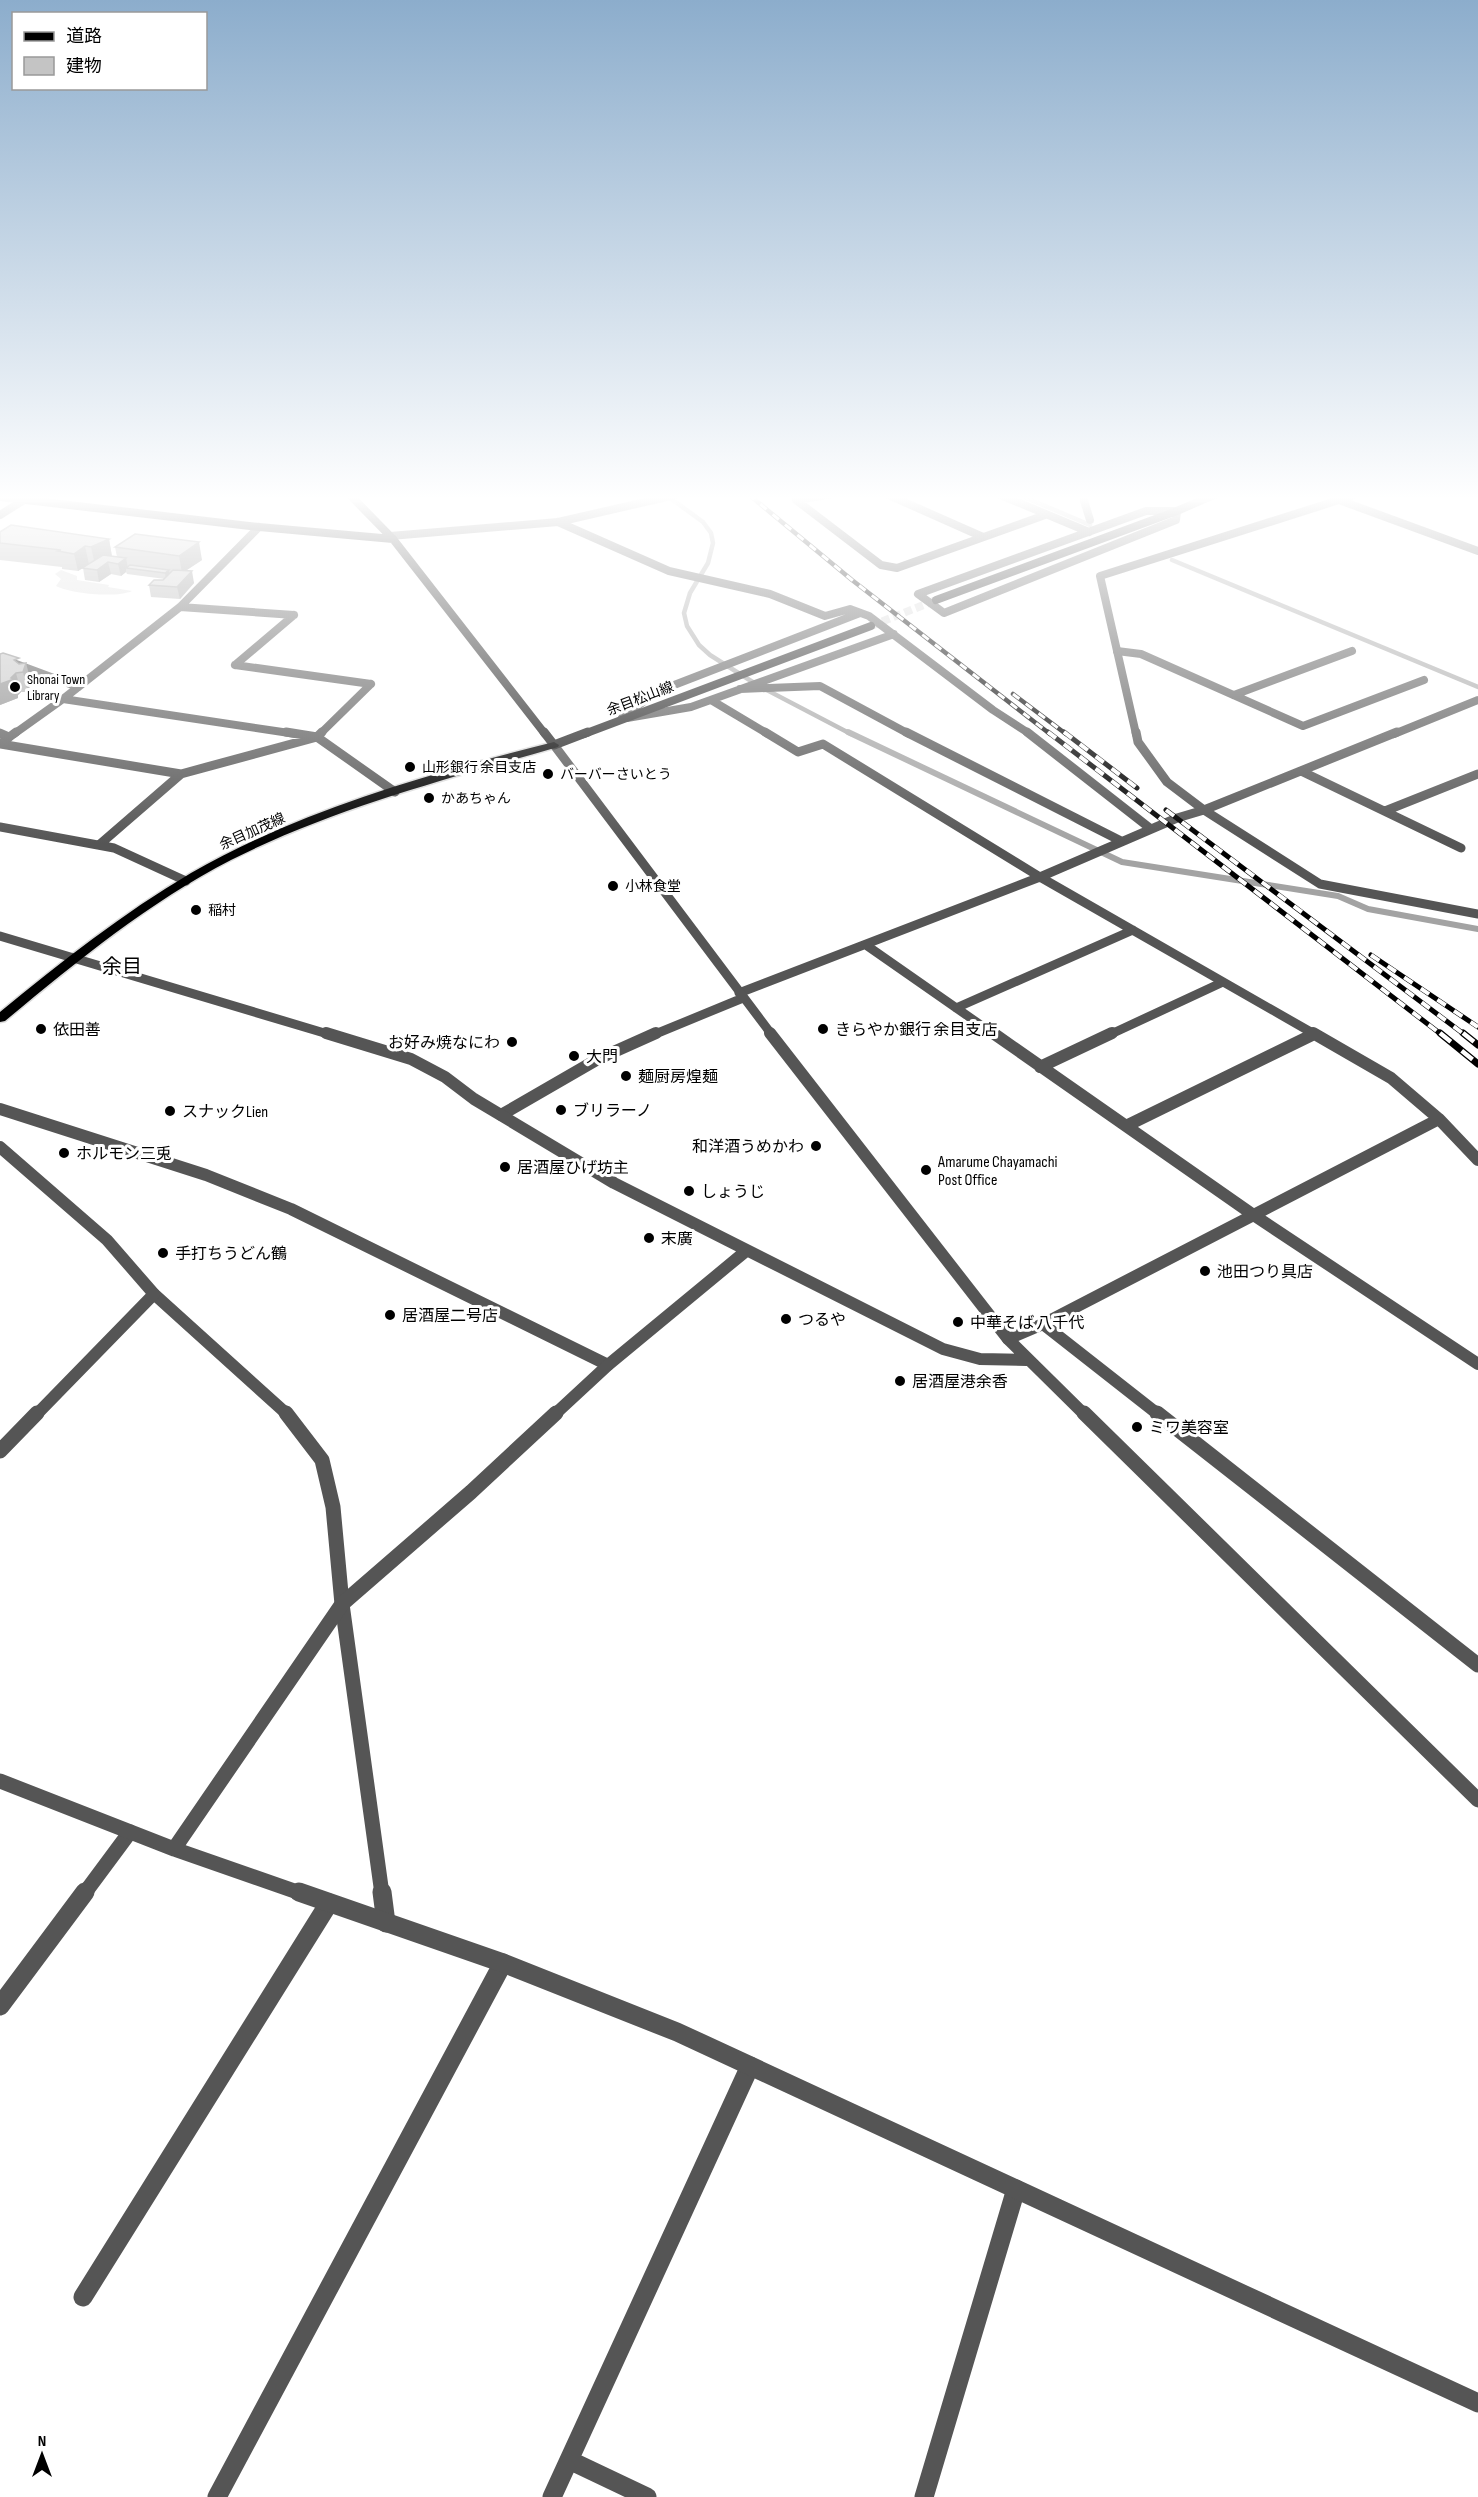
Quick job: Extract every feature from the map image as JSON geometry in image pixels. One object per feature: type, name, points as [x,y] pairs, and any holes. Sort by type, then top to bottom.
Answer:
[{"type":"main road","points":[[448,611],[554,745]]},
{"type":"main road","name":"余目松山線","points":[[554,745],[871,626]]},
{"type":"main road","name":"余目加茂線","points":[[0,1018],[73,959],[186,881],[273,837],[395,792],[554,745]]},
{"type":"street","points":[[176,611],[63,699],[4,735],[0,744],[181,774],[317,736],[371,684],[235,665],[294,615],[230,611]]},
{"type":"street","points":[[811,611],[825,616],[845,611]]},
{"type":"street","points":[[854,611],[894,633],[993,710],[1033,736],[1151,829]]},
{"type":"street","points":[[1108,611],[1138,742],[1167,782],[1204,810],[1320,884],[1361,894],[1478,914]]},
{"type":"street","points":[[620,720],[656,692],[861,613]]},
{"type":"street","points":[[620,720],[691,707],[894,633]]},
{"type":"street","points":[[1117,651],[1142,654],[1303,726],[1424,680]]},
{"type":"street","points":[[1234,695],[1352,651]]},
{"type":"street","points":[[0,658],[78,687]]},
{"type":"street","points":[[740,689],[820,686],[877,718],[1121,841]]},
{"type":"street","points":[[63,699],[317,736],[395,792]]},
{"type":"street","points":[[711,700],[798,752],[823,744],[1040,877],[1391,1078],[1439,1119],[1478,1160]]},
{"type":"street","points":[[501,1115],[598,1059],[741,996],[1040,877],[1121,841],[1478,700]]},
{"type":"street","points":[[554,745],[741,996],[1008,1339],[1478,1800]]},
{"type":"street","points":[[1301,771],[1461,848]]},
{"type":"street","points":[[99,845],[181,774]]},
{"type":"street","points":[[1385,811],[1478,774]]},
{"type":"street","points":[[0,827],[114,848],[186,881]]},
{"type":"street","points":[[956,1008],[1133,930]]},
{"type":"street","points":[[0,936],[411,1059],[445,1077],[501,1115],[614,1183],[943,1349],[980,1359],[1027,1360]]},
{"type":"street","points":[[866,945],[1252,1214],[1478,1364]]},
{"type":"street","points":[[1040,1066],[1223,982]]},
{"type":"street","points":[[1126,1126],[1314,1034]]},
{"type":"street","points":[[0,1109],[206,1175],[291,1209],[608,1365]]},
{"type":"street","points":[[1008,1339],[1043,1324],[1439,1119]]},
{"type":"street","points":[[0,1146],[107,1240],[154,1294],[275,1401],[298,1426],[322,1460],[333,1507],[342,1604],[386,1923]]},
{"type":"street","points":[[174,1849],[342,1604],[479,1484],[608,1365],[746,1251]]},
{"type":"street","points":[[0,1451],[154,1294]]},
{"type":"street","points":[[1043,1324],[1478,1665]]},
{"type":"street","points":[[0,1781],[174,1849],[503,1963],[677,2032],[1478,2403]]},
{"type":"street","points":[[0,2006],[130,1832]]},
{"type":"street","points":[[83,2297],[328,1903]]},
{"type":"street","points":[[217,2497],[503,1963]]},
{"type":"street","points":[[552,2497],[750,2066]]},
{"type":"street","points":[[924,2497],[1016,2189]]},
{"type":"street","points":[[569,2460],[647,2497]]},
{"type":"building","points":[[0,654],[19,658],[14,660],[19,664],[26,663],[23,672],[16,673],[11,678],[14,679],[0,684]]},
{"type":"waterway","points":[[685,611],[687,626],[699,645],[710,655],[759,686],[851,734]]},
{"type":"waterway","points":[[1294,611],[1478,687]]},
{"type":"waterway","points":[[848,732],[1122,862],[1338,896],[1368,909],[1478,929]]},
{"type":"tunnel","points":[[871,626],[910,611]]},
{"type":"railway","points":[[891,611],[1050,734]]},
{"type":"railway","points":[[1013,694],[1066,734]]},
{"type":"railway","points":[[1048,732],[1442,1035]]},
{"type":"railway","points":[[1064,732],[1137,788]]},
{"type":"railway","points":[[1166,810],[1465,1035]]},
{"type":"railway","points":[[1371,955],[1478,1027]]},
{"type":"railway","points":[[1440,1033],[1478,1064]]},
{"type":"railway","points":[[1463,1033],[1478,1045]]},
{"type":"place","name":"Shonai Town Library","points":[[15,687]]},
{"type":"place","name":"山形銀行 余目支店","points":[[410,767]]},
{"type":"place","name":"バーバーさいとう","points":[[548,774]]},
{"type":"place","name":"かあちゃん","points":[[429,798]]},
{"type":"place","name":"小林食堂","points":[[613,886]]},
{"type":"place","name":"稲村","points":[[196,910]]},
{"type":"place","name":"依田善","points":[[41,1029]]},
{"type":"place","name":"きらやか銀行 余目支店","points":[[823,1029]]},
{"type":"place","name":"お好み焼なにわ","points":[[512,1042]]},
{"type":"place","name":"大門","points":[[574,1056]]},
{"type":"place","name":"麺厨房煌麺","points":[[626,1076]]},
{"type":"place","name":"ブリラーノ","points":[[561,1110]]},
{"type":"place","name":"スナックLien","points":[[170,1111]]},
{"type":"place","name":"和洋酒うめかわ","points":[[816,1146]]},
{"type":"place","name":"ホルモン三兎","points":[[64,1153]]},
{"type":"place","name":"居酒屋ひげ坊主","points":[[505,1167]]},
{"type":"place","name":"Amarume Chayamachi Post Office","points":[[926,1170]]},
{"type":"place","name":"しょうじ","points":[[689,1191]]},
{"type":"place","name":"末廣","points":[[649,1238]]},
{"type":"place","name":"手打ちうどん鶴","points":[[163,1253]]},
{"type":"place","name":"池田つり具店","points":[[1205,1271]]},
{"type":"place","name":"居酒屋二号店","points":[[390,1315]]},
{"type":"place","name":"つるや","points":[[786,1319]]},
{"type":"place","name":"中華そば 八千代","points":[[958,1322]]},
{"type":"place","name":"居酒屋港余香","points":[[900,1381]]},
{"type":"place","name":"ミワ美容室","points":[[1137,1427]]},
{"type":"district","name":"余目","points":[[122,966]]}]
